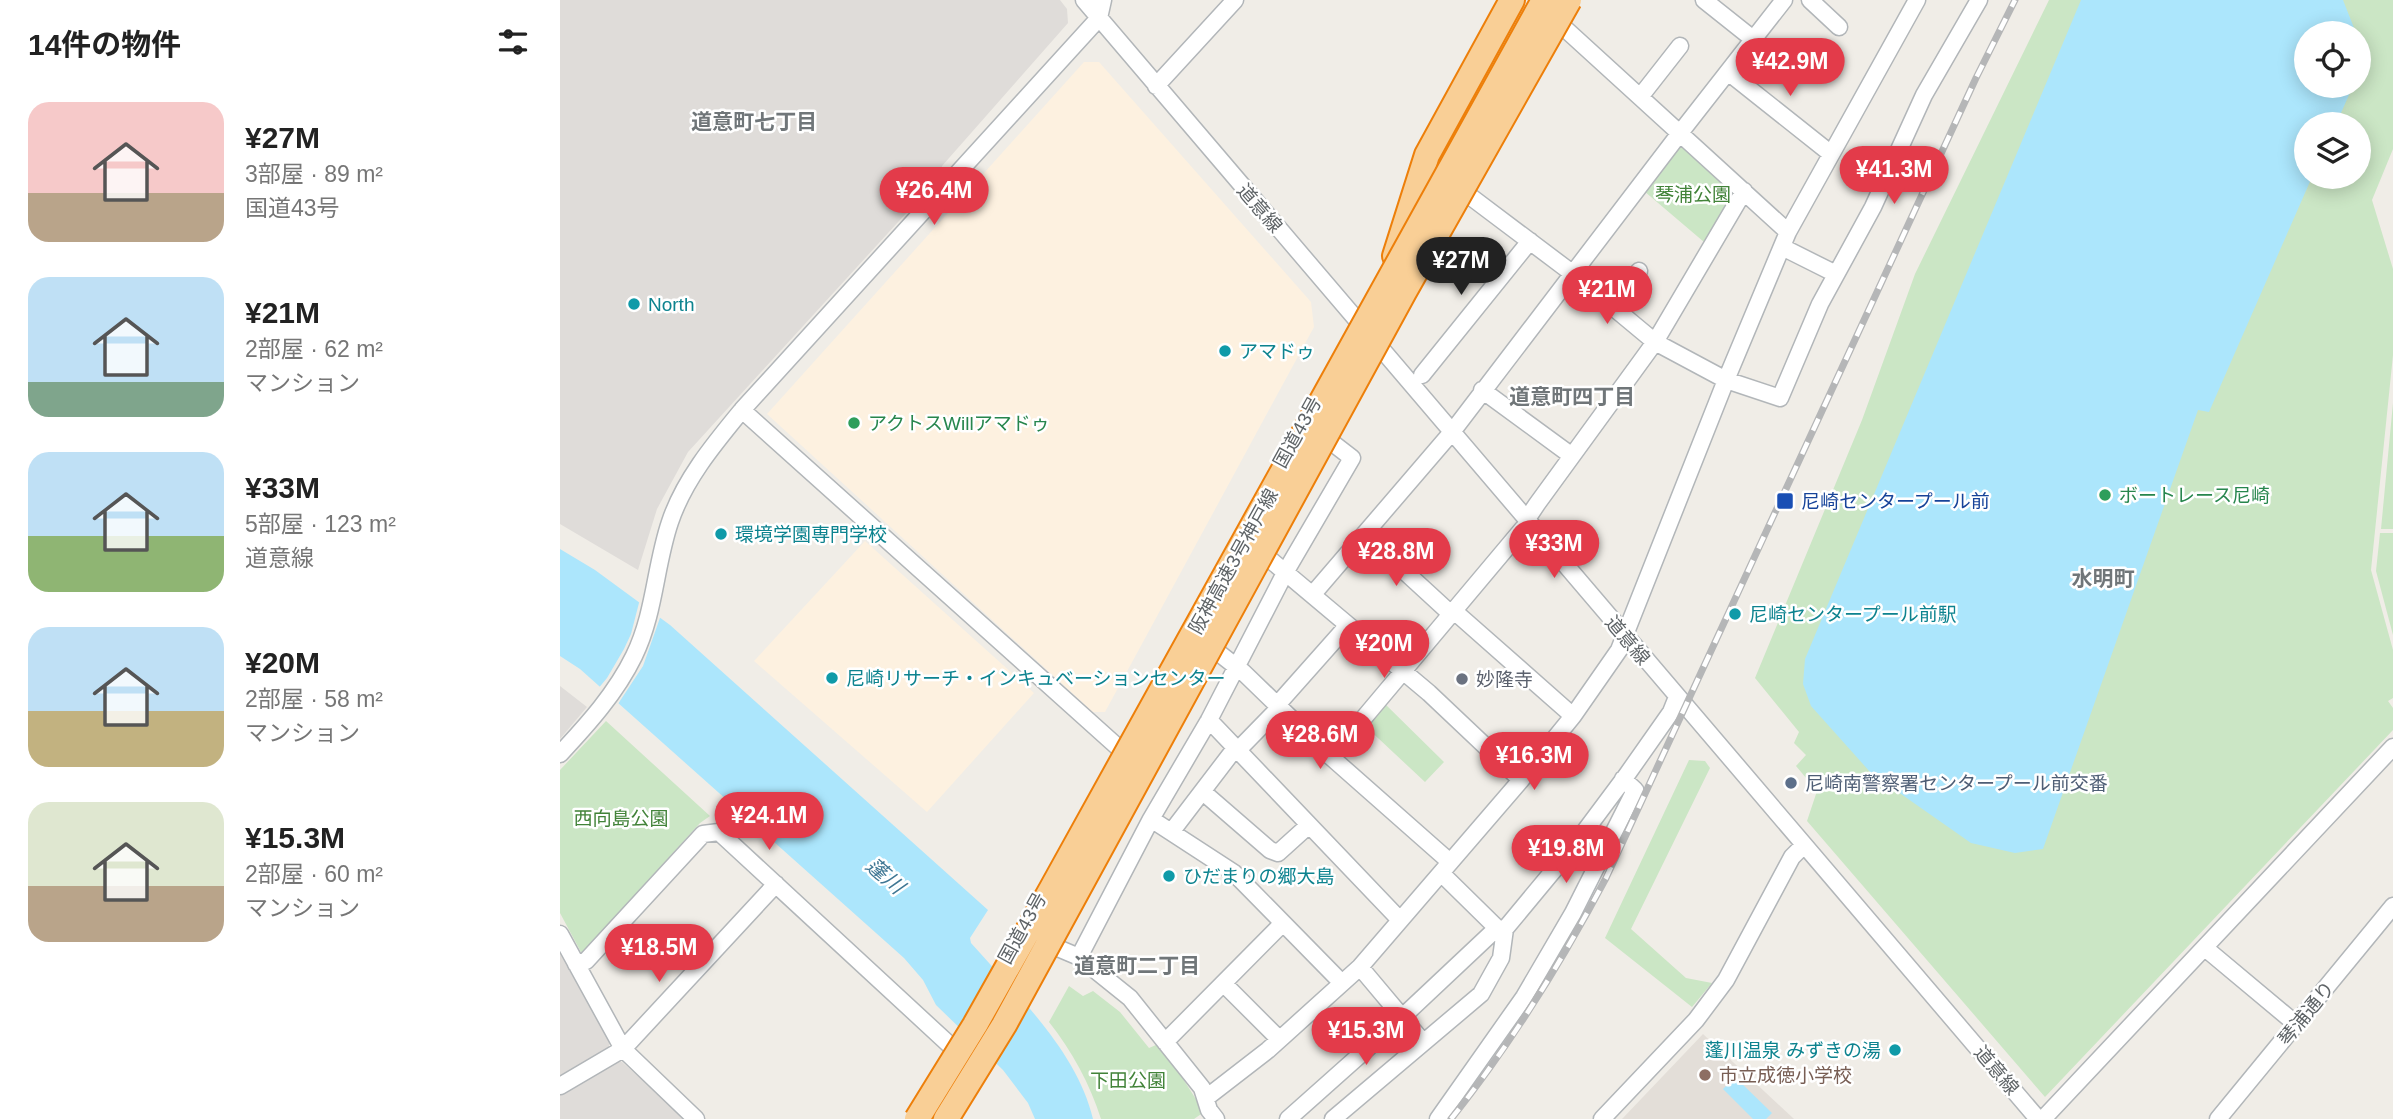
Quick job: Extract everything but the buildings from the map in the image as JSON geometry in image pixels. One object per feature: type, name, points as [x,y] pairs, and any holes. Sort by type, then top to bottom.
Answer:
[{"type":"highway","points":[[1395,256],[1427,155],[1433,120],[1446,87],[1494,0]]},
{"type":"highway","points":[[1427,155],[1512,0]]},
{"type":"highway","name":"国道43号","points":[[910,1119],[957,1043],[1538,0]]},
{"type":"highway","name":"阪神高速3号神戸線","points":[[917,1119],[975,1025],[1051,890],[1544,0]]},
{"type":"highway","name":"阪神高速3号神戸線","points":[[946,1119],[1004,1025],[1404,292],[1569,0]]},
{"type":"highway","name":"国道43号","points":[[954,1119],[984,1073],[1214,650],[1276,564],[1330,441],[1576,0]]},
{"type":"street","name":"道意線","points":[[1084,0],[1803,846],[2040,1119]]},
{"type":"street","points":[[560,754],[607,700],[635,654],[652,608],[670,520],[687,484],[716,442],[742,410],[1099,19],[1103,0]]},
{"type":"street","points":[[1156,86],[1235,0]]},
{"type":"street","points":[[1703,0],[1753,39]]},
{"type":"street","points":[[1313,594],[1452,432],[1784,0]]},
{"type":"street","points":[[1810,0],[1839,27]]},
{"type":"street","points":[[1206,1098],[1279,1040],[1360,967],[1521,780],[1573,716],[1619,650],[1785,239],[1830,153],[1917,0]]},
{"type":"street","points":[[1467,194],[1572,273],[1655,342],[1726,380],[1780,398],[1836,274],[1873,207],[1924,95],[1979,0]]},
{"type":"street","points":[[1561,26],[1744,191],[1785,239],[1836,274]]},
{"type":"street","points":[[1640,97],[1680,46]]},
{"type":"street","points":[[1728,72],[1830,153]]},
{"type":"street","points":[[1331,757],[1525,526],[1527,519],[1655,342],[1744,191]]},
{"type":"street","points":[[1422,375],[1530,241]]},
{"type":"street","points":[[1612,306],[1639,271]]},
{"type":"street","points":[[1482,390],[1572,456]]},
{"type":"street","points":[[742,410],[1121,750]]},
{"type":"street","points":[[1365,535],[1573,716]]},
{"type":"street","points":[[1079,957],[1151,819],[1209,720],[1236,667],[1276,564],[1429,693],[1521,780]]},
{"type":"street","points":[[1408,598],[1420,585]]},
{"type":"street","points":[[1172,831],[1230,755],[1238,750],[1278,706],[1348,625]]},
{"type":"street","points":[[1214,650],[1236,667],[1331,757],[1445,868],[1501,929],[1501,958],[1480,994],[1334,1119]]},
{"type":"street","points":[[1288,1119],[1501,929],[1566,856],[1671,712],[1677,697]]},
{"type":"street","points":[[1209,720],[1400,920]]},
{"type":"street","points":[[2040,1119],[2393,747]]},
{"type":"street","points":[[1438,1119],[1524,996],[1573,913],[1634,790],[1623,779]]},
{"type":"street","points":[[1203,792],[1270,850],[1278,853],[1309,825]]},
{"type":"street","points":[[1151,819],[1234,873],[1342,983]]},
{"type":"street","points":[[576,964],[586,961],[703,834],[719,832],[957,1043]]},
{"type":"street","points":[[1602,1119],[1696,1020],[1726,980],[1792,857],[1803,846]]},
{"type":"street","points":[[560,1086],[623,1049],[776,884]]},
{"type":"street","name":"琴浦通り","points":[[2218,1119],[2393,906]]},
{"type":"street","points":[[1166,1042],[1283,923]]},
{"type":"street","points":[[560,934],[623,1049],[696,1119]]},
{"type":"street","points":[[1053,946],[1079,957],[1130,998],[1202,1088],[1209,1110],[1216,1119]]},
{"type":"street","points":[[2204,948],[2296,1024]]},
{"type":"street","points":[[1360,967],[1423,1042]]},
{"type":"street","points":[[1224,984],[1279,1040]]},
{"type":"shaded area","points":[[560,0],[1060,0],[1067,9],[1068,23],[942,166],[941,175],[688,452],[657,509],[638,570],[560,524]]},
{"type":"shaded area","name":"アマドゥ","points":[[1084,62],[1099,62],[1311,302],[1314,327],[1105,712],[1093,712],[767,414]]},
{"type":"shaded area","points":[[865,541],[1034,693],[927,812],[754,661]]},
{"type":"shaded area","points":[[560,686],[587,707],[560,739]]},
{"type":"shaded area","points":[[560,944],[611,1038],[608,1049],[560,1077]]},
{"type":"shaded area","name":"市立成徳小学校","points":[[1703,1034],[1794,1119],[1622,1119]]},
{"type":"shaded area","points":[[616,1061],[622,1062],[686,1119],[560,1119],[560,1094]]},
{"type":"green space","name":"ボートレース尼崎","points":[[2049,0],[2393,0],[2393,149],[2372,200],[2393,269],[2393,355],[2371,570],[2393,650],[2393,698],[2388,701],[2393,708],[2393,730],[2045,1097],[1807,821],[1817,791],[1796,766],[1806,755],[1794,743],[1799,732],[1755,678],[1862,420],[1915,274]]},
{"type":"green space","name":"琴浦公園","points":[[1686,147],[1732,188],[1732,196],[1704,242],[1644,191],[1677,148]]},
{"type":"green space","points":[[2393,403],[2393,529],[2381,529]]},
{"type":"green space","points":[[2380,533],[2393,533],[2393,635],[2376,571]]},
{"type":"green space","points":[[1382,701],[1444,762],[1425,782],[1363,724]]},
{"type":"green space","name":"西向島公園","points":[[606,721],[710,816],[700,823],[582,954],[560,913],[560,770]]},
{"type":"green space","points":[[1689,760],[1705,761],[1710,768],[1631,929],[1686,978],[1712,983],[1692,1007],[1605,938]]},
{"type":"green space","name":"下田公園","points":[[1069,986],[1083,996],[1093,991],[1120,1012],[1149,1048],[1156,1045],[1180,1074],[1204,1112],[1194,1119],[1101,1119],[1080,1068],[1049,1022]]},
{"type":"water","points":[[2081,0],[2343,0],[2351,21],[2294,21],[2294,98],[2348,98],[2341,112],[2294,112],[2294,189],[2307,189],[2209,412],[2198,410],[2043,849],[2015,853],[1971,843],[1871,773],[1811,706],[1803,684],[1805,659]]},
{"type":"water","name":"蓬川","points":[[560,549],[595,570],[670,625],[988,910],[970,938],[971,943],[1025,1003],[1059,1047],[1074,1070],[1093,1119],[1035,1119],[1028,1103],[1003,1070],[936,1005],[923,980],[904,958],[580,669],[560,656]]},
{"type":"water","points":[[1735,1077],[1772,1113],[1766,1119],[1753,1119],[1723,1089]]},
{"type":"pier","points":[[640,599],[661,615],[643,666],[616,707],[597,690],[624,649]]},
{"type":"railway","points":[[1451,1119],[1534,1002],[1606,878],[1976,78],[2015,0]]},
{"type":"place","name":"North","points":[[634,304]]},
{"type":"place","name":"アマドゥ","points":[[1225,351]]},
{"type":"place","name":"アクトスWillアマドゥ","points":[[854,423]]},
{"type":"place","name":"ボートレース尼崎","points":[[2105,495]]},
{"type":"place","name":"尼崎センタープール前","points":[[1785,501]]},
{"type":"place","name":"環境学園専門学校","points":[[721,534]]},
{"type":"place","name":"尼崎センタープール前駅","points":[[1735,614]]},
{"type":"place","name":"尼崎リサーチ・インキュベーションセンター","points":[[832,678]]},
{"type":"place","name":"妙隆寺","points":[[1462,679]]},
{"type":"place","name":"尼崎南警察署センタープール前交番","points":[[1791,783]]},
{"type":"place","name":"ひだまりの郷大島","points":[[1169,876]]},
{"type":"place","name":"蓬川温泉 みずきの湯","points":[[1895,1050]]},
{"type":"place","name":"市立成徳小学校","points":[[1705,1075]]},
{"type":"district","name":"道意町七丁目","points":[[754,122]]},
{"type":"district","name":"道意町四丁目","points":[[1572,397]]},
{"type":"district","name":"水明町","points":[[2103,579]]},
{"type":"district","name":"道意町二丁目","points":[[1137,966]]}]
